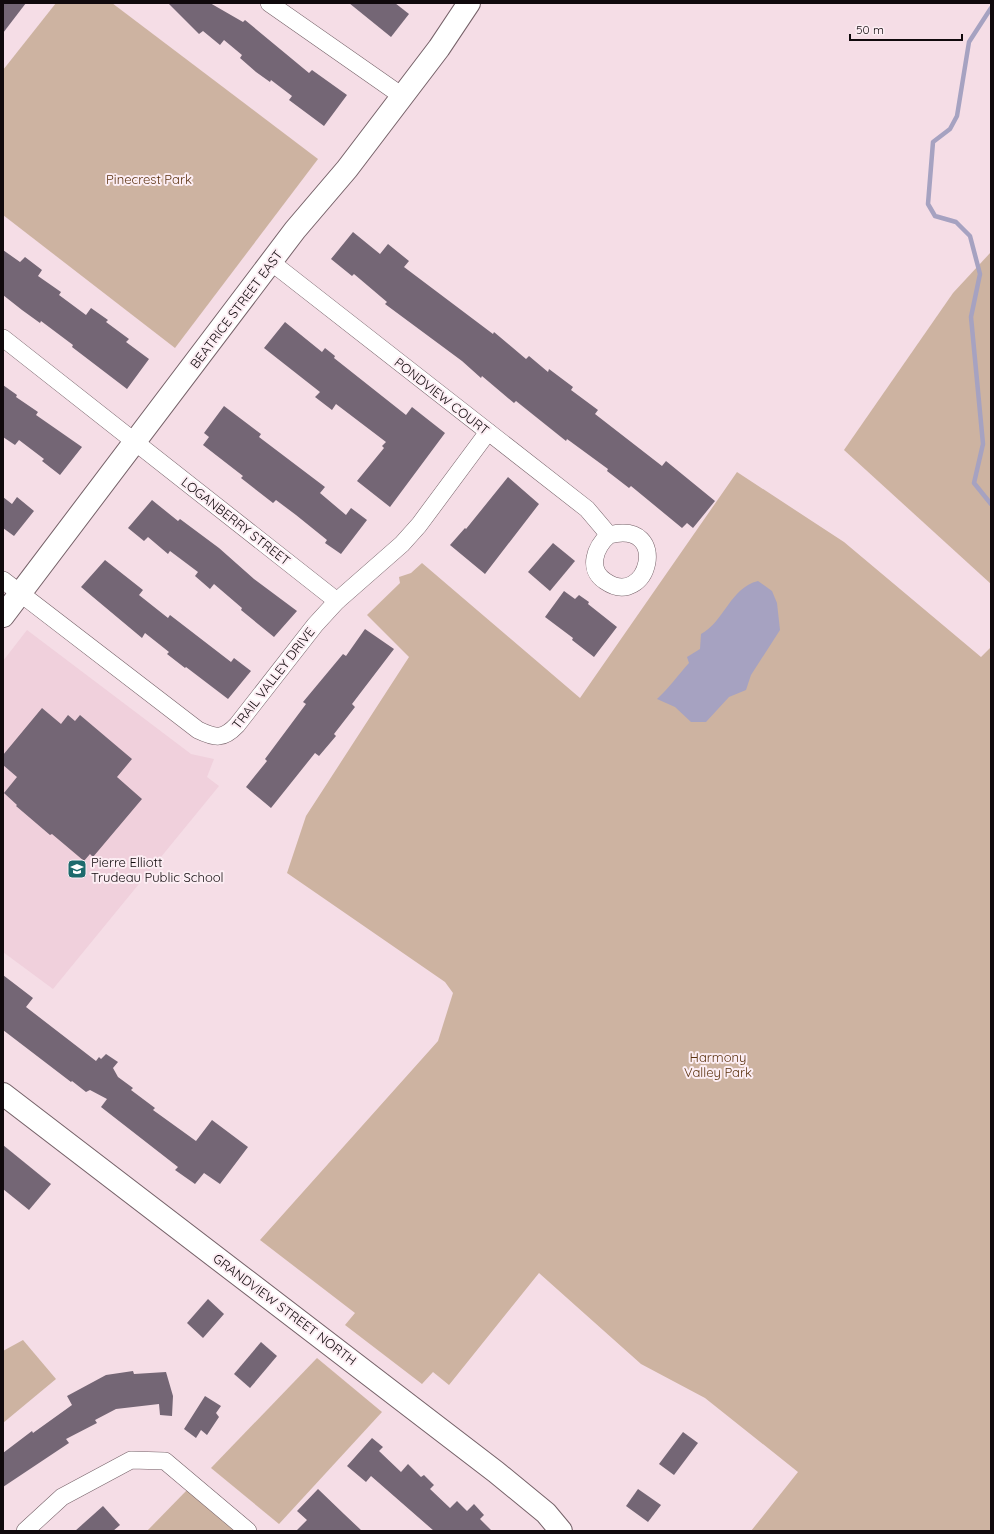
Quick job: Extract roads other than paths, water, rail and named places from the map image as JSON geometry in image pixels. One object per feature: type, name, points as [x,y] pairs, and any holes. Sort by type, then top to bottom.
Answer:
[{"type":"street","points":[[269,3],[402,96]]},
{"type":"street","name":"BEATRICE STREET EAST","points":[[3,616],[295,230],[347,169],[470,3]]},
{"type":"street","name":"PONDVIEW COURT","points":[[271,262],[587,509],[609,535]]},
{"type":"street","name":"LOGANBERRY STREET","points":[[3,338],[136,441],[337,601]]},
{"type":"street","name":"TRAIL VALLEY DRIVE","points":[[20,592],[198,730],[211,736],[221,737],[231,732],[237,725],[315,625],[337,601],[406,539],[488,432]]},
{"type":"street","points":[[3,580],[20,592]]},
{"type":"street","name":"GRANDVIEW STREET NORTH","points":[[3,1094],[496,1472],[546,1513],[561,1531]]},
{"type":"street","points":[[25,1531],[62,1497],[131,1460],[165,1461],[248,1531]]},
{"type":"waterway","points":[[991,8],[969,42],[957,116],[950,129],[933,142],[928,204],[935,216],[956,222],[970,236],[980,274],[971,317],[983,444],[974,483],[991,504]]},
{"type":"place","name":"Pierre Elliott Trudeau Public School","points":[[77,869]]},
{"type":"park label","name":"Pinecrest Park","points":[[149,179]]},
{"type":"park label","name":"Harmony Valley Park","points":[[718,1064]]}]
